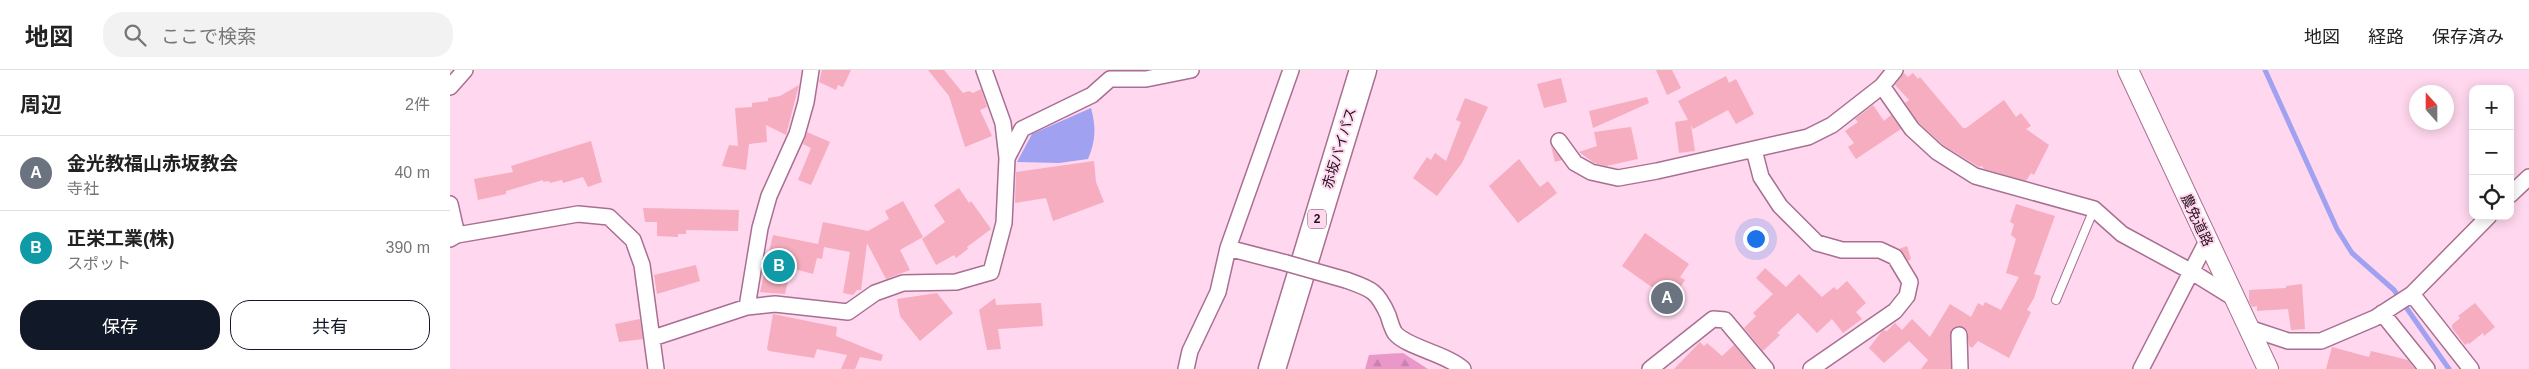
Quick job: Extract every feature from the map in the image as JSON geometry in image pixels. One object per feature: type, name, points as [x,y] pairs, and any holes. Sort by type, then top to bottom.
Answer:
[{"type":"highway","name":"赤坂バイパス","points":[[1272,369],[1363,70]]},
{"type":"highway","name":"赤坂バイパス","points":[[1283,369],[1372,70]]},
{"type":"street","points":[[450,87],[466,70]]},
{"type":"street","points":[[747,307],[760,228],[769,196],[797,134],[806,102],[811,70]]},
{"type":"street","points":[[653,338],[747,307],[774,304],[848,312],[875,292],[903,283],[956,282],[991,272],[1004,223],[1007,158],[1003,123],[984,70]]},
{"type":"street","points":[[1007,158],[1022,129],[1092,95],[1110,79],[1146,80],[1191,70]]},
{"type":"street","points":[[1186,369],[1190,351],[1218,292],[1228,248],[1286,78],[1291,70]]},
{"type":"street","points":[[1559,141],[1575,164],[1591,172],[1618,178],[1754,150],[1808,137],[1834,123],[1882,86],[1895,70]]},
{"type":"street","name":"農免道路","points":[[2128,70],[2268,369]]},
{"type":"street","points":[[1882,86],[1912,130],[1937,152],[1975,176],[2094,210],[2122,234],[2192,272],[2234,298]]},
{"type":"street","points":[[1754,150],[1761,177],[1780,206],[1817,244],[1842,250],[1880,250],[1895,257],[1910,282],[1907,296],[1895,311],[1811,369]]},
{"type":"street","points":[[2514,191],[2529,177]]},
{"type":"street","points":[[450,204],[454,237],[578,214],[609,217],[634,240],[642,265],[656,369]]},
{"type":"street","points":[[2249,328],[2288,341],[2321,341],[2385,311],[2409,296],[2485,220]]},
{"type":"street","points":[[2141,369],[2207,241]]},
{"type":"street","points":[[1228,248],[1346,280],[1372,289],[1384,305],[1396,334],[1455,362],[1463,369]]},
{"type":"street","points":[[2409,296],[2471,369]]},
{"type":"street","points":[[2385,311],[2427,369]]},
{"type":"street","points":[[1650,369],[1713,319],[1725,320],[1766,369]]},
{"type":"street","points":[[1959,335],[1960,369]]},
{"type":"lane","points":[[2056,300],[2094,210]]},
{"type":"green space","points":[[1403,353],[1428,369],[1365,369],[1369,355]]},
{"type":"water","points":[[1091,108],[1094,134],[1093,146],[1088,159],[1059,163],[1017,162],[1032,134]]},
{"type":"building","points":[[822,70],[851,70],[843,87],[838,85],[836,90],[819,82]]},
{"type":"building","points":[[928,70],[944,70],[963,93],[969,91],[973,93],[981,89],[987,107],[980,110],[992,136],[965,147],[949,96]]},
{"type":"building","points":[[1656,70],[1672,70],[1681,88],[1667,95]]},
{"type":"building","points":[[1904,73],[1908,77],[1913,73],[1918,79],[1920,77],[1963,128],[1966,128],[2004,100],[2016,117],[2021,113],[2031,126],[2026,129],[2049,145],[2034,175],[2031,173],[2026,181],[1984,169],[1982,166],[1979,167],[1943,145],[1919,123],[1905,103],[1909,100],[1895,85]]},
{"type":"building","points":[[1726,76],[1729,83],[1736,79],[1754,114],[1736,124],[1728,110],[1693,129],[1691,125],[1695,151],[1679,153],[1675,122],[1688,120],[1678,101]]},
{"type":"building","points":[[1561,78],[1567,102],[1544,108],[1537,84]]},
{"type":"building","points":[[799,85],[786,135],[766,125],[767,142],[749,144],[746,170],[722,166],[729,145],[738,146],[735,108],[752,107],[752,103],[768,101],[768,98],[780,96]]},
{"type":"building","points":[[1647,97],[1649,103],[1593,128],[1589,111]]},
{"type":"building","points":[[1465,98],[1488,107],[1462,163],[1437,196],[1413,178],[1427,157],[1431,160],[1435,153],[1446,161],[1461,122],[1456,120]]},
{"type":"building","points":[[1873,105],[1884,121],[1891,115],[1901,129],[1856,159],[1848,147],[1854,143],[1845,131],[1858,122],[1855,119]]},
{"type":"building","points":[[1631,127],[1638,159],[1606,166],[1594,163],[1579,152],[1597,146],[1594,132]]},
{"type":"building","points":[[807,132],[830,142],[811,185],[798,180],[811,148],[803,144]]},
{"type":"building","points":[[591,141],[602,182],[588,187],[583,177],[563,183],[562,180],[550,183],[549,181],[543,182],[543,180],[506,191],[506,194],[478,200],[474,179],[513,172],[511,166]]},
{"type":"building","points":[[1551,146],[1562,160],[1555,162]]},
{"type":"building","points":[[1519,159],[1540,187],[1548,181],[1557,193],[1518,223],[1489,186]]},
{"type":"building","points":[[1094,161],[1096,182],[1104,202],[1053,221],[1046,198],[1015,203],[1016,172]]},
{"type":"building","points":[[959,188],[991,229],[956,258],[954,255],[936,265],[922,239],[945,222],[934,205]]},
{"type":"building","points":[[903,201],[923,237],[900,250],[910,270],[886,279],[867,243],[861,290],[857,290],[853,295],[843,293],[850,252],[824,247],[822,259],[817,258],[813,274],[791,268],[785,294],[760,292],[773,235],[818,244],[823,222],[868,231],[889,219],[885,211]]},
{"type":"building","points":[[2016,204],[2055,216],[2034,274],[2041,276],[2034,298],[2027,310],[2031,312],[2009,358],[1978,341],[1972,348],[1969,346],[1967,331],[1958,326],[1954,327],[1950,335],[1951,369],[1921,369],[1928,360],[1909,341],[1884,363],[1869,348],[1883,330],[1887,331],[1895,323],[1902,330],[1912,319],[1930,337],[1950,304],[1971,317],[1978,303],[1983,306],[1985,302],[2001,310],[2019,277],[2006,273],[2016,239],[2011,235],[2014,224],[2010,222]]},
{"type":"building","points":[[643,208],[739,210],[738,231],[686,230],[686,234],[678,234],[678,237],[657,236],[657,222],[645,222]]},
{"type":"building","points":[[1645,233],[1689,264],[1680,277],[1685,280],[1669,304],[1654,294],[1656,290],[1622,266]]},
{"type":"building","points":[[1907,246],[1911,259],[1908,261],[1899,249]]},
{"type":"building","points":[[696,265],[700,281],[657,294],[654,275]]},
{"type":"building","points":[[1765,268],[1786,287],[1799,274],[1822,297],[1834,287],[1837,290],[1847,281],[1866,303],[1856,312],[1862,319],[1843,333],[1832,319],[1817,333],[1798,313],[1777,333],[1780,335],[1763,351],[1744,328],[1756,316],[1753,313],[1773,294],[1756,278]]},
{"type":"building","points":[[2302,284],[2305,329],[2291,330],[2288,309],[2257,311],[2257,306],[2252,307],[2249,301],[2249,290],[2286,288],[2286,286]]},
{"type":"building","points":[[937,293],[953,313],[920,341],[900,316],[897,299]]},
{"type":"building","points":[[995,298],[996,305],[1041,303],[1043,326],[998,329],[1001,349],[987,350],[979,310]]},
{"type":"building","points":[[2475,303],[2495,327],[2484,336],[2483,333],[2465,345],[2452,328],[2452,325],[2460,318],[2458,316]]},
{"type":"building","points":[[773,314],[837,327],[836,336],[883,355],[881,361],[860,357],[855,369],[841,369],[847,355],[817,349],[814,358],[769,351],[767,349]]},
{"type":"building","points":[[640,319],[643,339],[619,342],[615,324]]},
{"type":"building","points":[[1700,342],[1704,346],[1707,343],[1722,356],[1734,345],[1754,369],[1674,369]]},
{"type":"building","points":[[2332,347],[2369,357],[2371,351],[2408,360],[2415,369],[2326,369]]},
{"type":"waterway","points":[[2265,70],[2337,229],[2352,253],[2394,290],[2449,369]]},
{"type":"place","name":"正栄工業(株)","points":[[779,266]]},
{"type":"place","name":"金光教福山赤坂教会","points":[[1667,298]]}]
